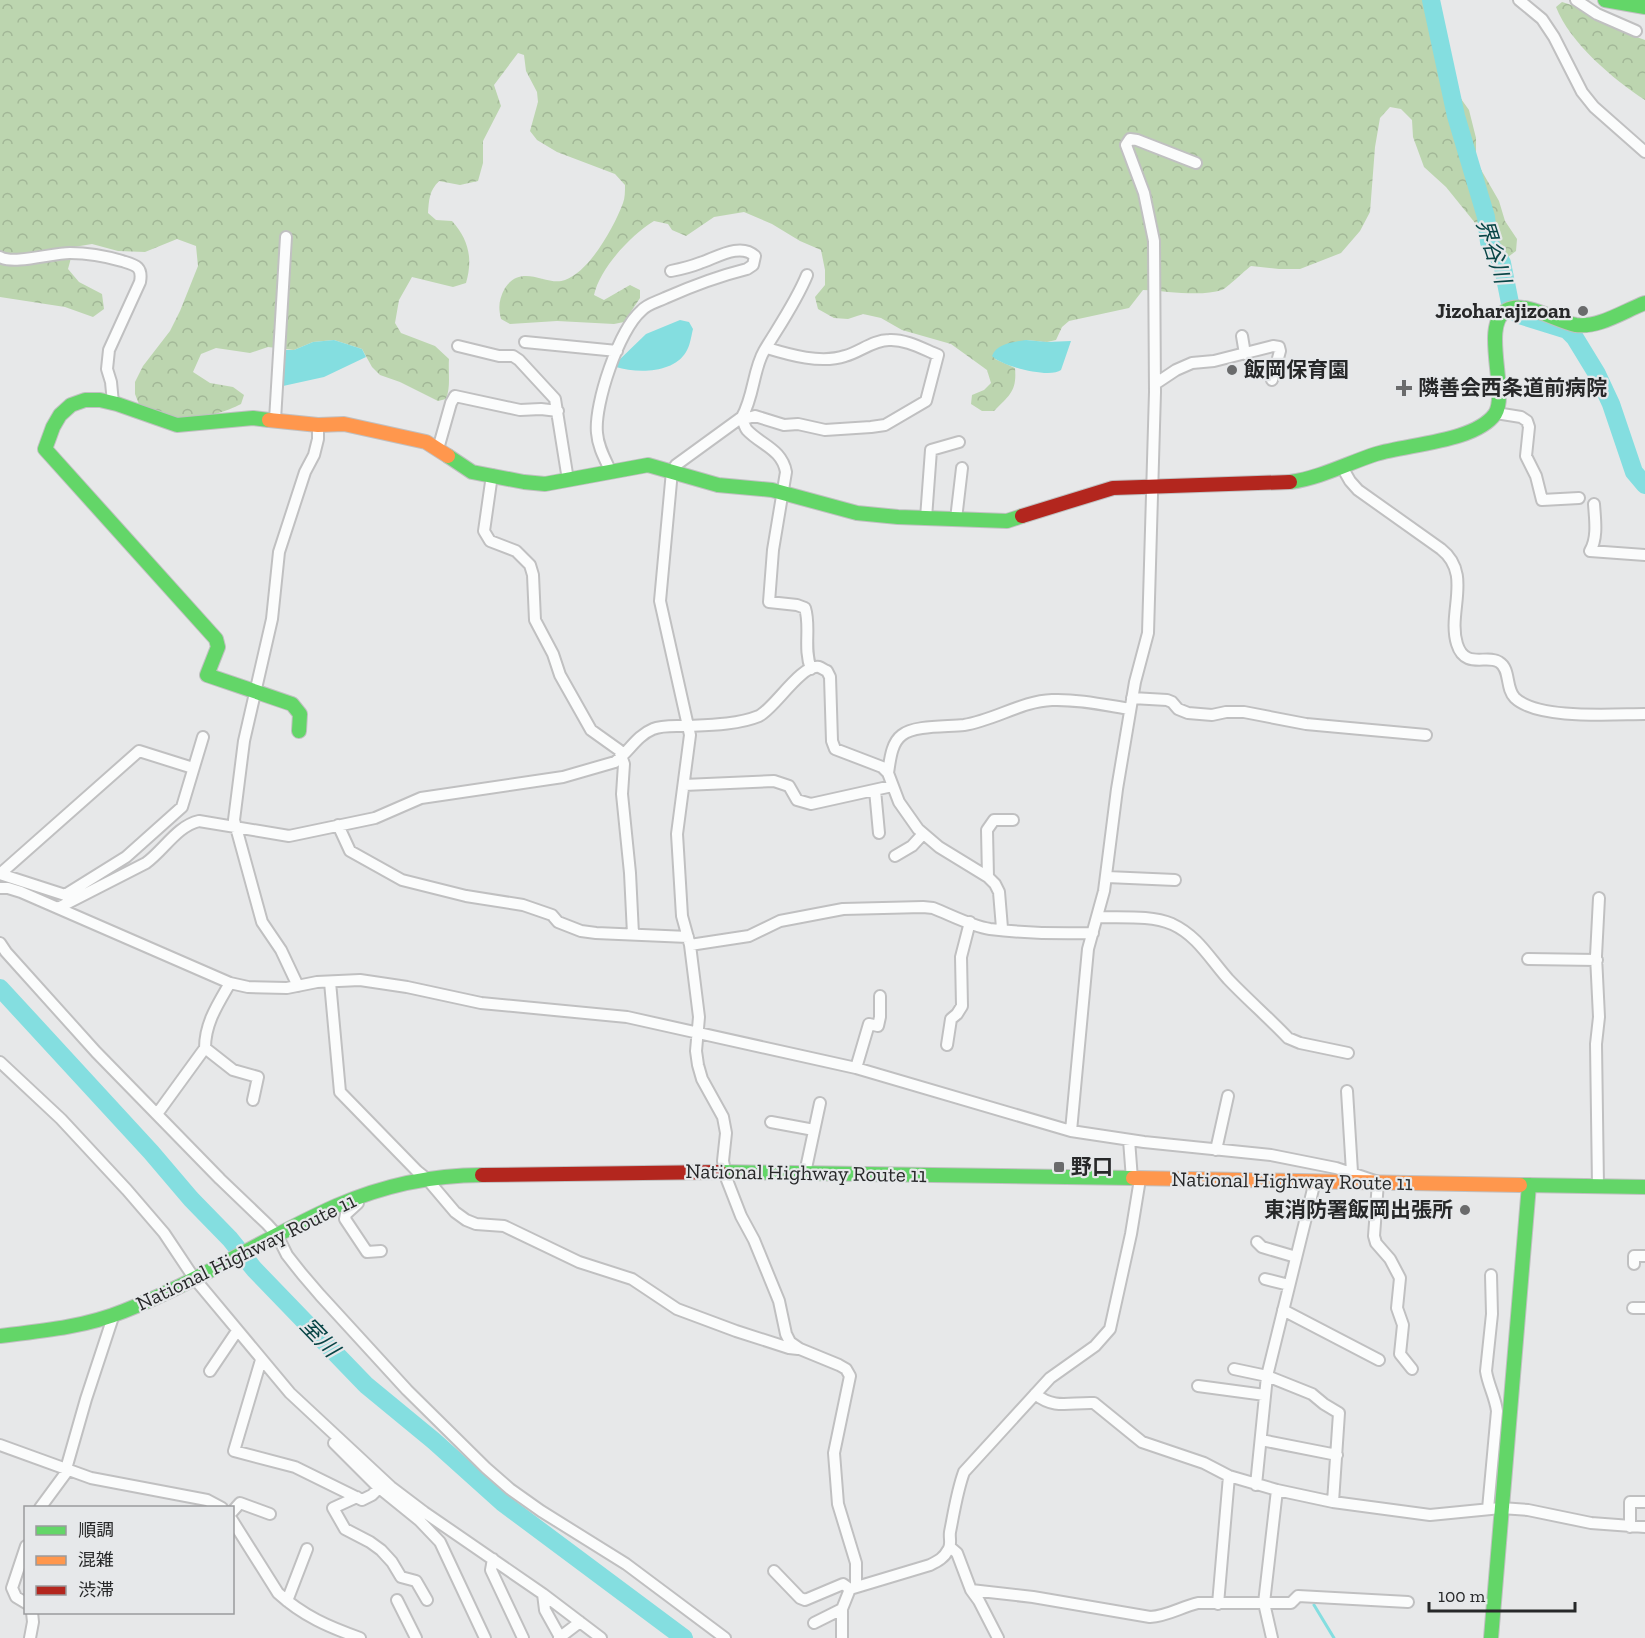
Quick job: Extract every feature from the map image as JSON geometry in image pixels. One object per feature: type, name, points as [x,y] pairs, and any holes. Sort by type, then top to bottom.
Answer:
[{"type":"main road","points":[[1605,0],[1645,7]]},
{"type":"main road","points":[[299,730],[300,714],[292,704],[207,675],[218,647],[216,639],[45,449],[61,413],[86,399],[113,403],[165,423],[177,425],[253,418],[318,425],[344,424],[426,442],[472,472],[545,484],[648,465],[718,485],[782,492],[857,513],[1007,521],[1079,496],[1113,488],[1292,482],[1312,478],[1388,450],[1463,434],[1488,421],[1496,413],[1495,328],[1497,317],[1502,311],[1519,307],[1567,322],[1587,325],[1645,303]]},
{"type":"main road","name":"National Highway Route 11","points":[[0,1336],[72,1327],[114,1314],[144,1303],[196,1278],[336,1206],[362,1196],[427,1179],[455,1175],[725,1172],[1645,1187]]},
{"type":"main road","points":[[1491,1638],[1495,1509],[1529,1185]]},
{"type":"street","points":[[1520,0],[1542,20],[1554,37],[1582,92],[1594,107],[1645,152]]},
{"type":"street","points":[[1576,0],[1597,14],[1636,31]]},
{"type":"street","points":[[1071,1131],[1088,949],[1107,877],[1117,789],[1131,703],[1148,633],[1155,384],[1154,241],[1144,194],[1126,145],[1130,140],[1137,140],[1196,163]]},
{"type":"street","points":[[275,420],[286,237]]},
{"type":"street","points":[[611,472],[599,446],[597,416],[607,375],[635,317],[641,310],[693,286],[753,265],[755,256],[743,250],[732,251],[687,268],[671,271]]},
{"type":"street","points":[[0,257],[5,260],[16,260],[68,253],[91,254],[124,261],[139,269],[140,282],[107,361],[113,403]]},
{"type":"street","points":[[807,275],[802,289],[759,363],[743,423],[747,429],[778,453],[785,463],[786,472],[773,550],[769,602],[805,608],[807,657],[811,669]]},
{"type":"street","points":[[1242,336],[1245,354]]},
{"type":"street","points":[[767,348],[810,358],[831,358],[846,356],[887,339],[900,340],[938,355],[926,401],[885,425],[825,430],[798,424],[784,425],[755,416],[743,418],[676,465],[672,471],[660,601],[690,735],[677,834],[682,916],[689,941],[699,1017],[696,1051],[698,1065],[702,1079],[723,1117],[726,1133],[723,1161],[725,1172],[741,1216],[754,1240],[779,1301],[786,1334],[790,1342],[800,1349],[839,1365],[846,1369],[850,1376],[836,1441],[835,1474],[838,1504],[856,1563],[853,1587],[844,1600],[842,1609],[842,1638]]},
{"type":"street","points":[[525,342],[617,351]]},
{"type":"street","points":[[458,346],[506,357],[513,356],[555,399],[568,480]]},
{"type":"street","points":[[1155,384],[1176,370],[1192,363],[1214,361],[1273,346],[1279,347],[1280,351],[1272,380]]},
{"type":"street","points":[[438,449],[450,403],[455,396],[520,410],[558,411]]},
{"type":"street","points":[[1496,413],[1521,417],[1527,421],[1526,456],[1536,476],[1542,500],[1579,498]]},
{"type":"street","points":[[298,986],[281,950],[262,922],[234,820],[244,741],[272,619],[279,552],[305,472],[314,455],[318,439],[318,425]]},
{"type":"street","points":[[926,518],[931,450],[959,442]]},
{"type":"street","points":[[1342,467],[1358,490],[1441,549],[1452,560],[1458,585],[1455,628],[1457,643],[1467,657],[1476,661],[1494,660],[1501,663],[1506,670],[1510,691],[1516,699],[1550,712],[1645,714]]},
{"type":"street","points":[[956,519],[962,468]]},
{"type":"street","points":[[492,475],[484,531],[490,541],[516,551],[530,565],[533,575],[535,620],[553,654],[560,675],[591,730],[619,750],[622,757],[624,765],[622,794],[633,934]]},
{"type":"street","points":[[1594,504],[1595,529],[1593,546],[1590,551],[1645,555]]},
{"type":"street","points":[[58,908],[146,864],[190,823],[199,821],[289,836],[375,818],[421,798],[563,777],[609,765],[622,757],[635,740],[656,727],[733,722],[758,716],[773,706],[795,681],[811,669],[818,667],[827,671],[830,677],[832,741],[835,749],[865,759],[888,773]]},
{"type":"street","points":[[1002,928],[999,892],[995,884],[988,877],[939,848],[918,830],[899,802],[888,773],[895,742],[909,730],[987,720],[1025,705],[1053,700],[1131,703],[1167,700],[1178,709],[1188,713],[1212,715],[1244,712],[1306,724],[1426,735]]},
{"type":"street","points":[[0,874],[65,895],[126,857],[182,807],[203,737]]},
{"type":"street","points":[[0,874],[139,751],[193,768]]},
{"type":"street","points":[[684,785],[774,781],[789,786],[797,800],[811,804],[892,786]]},
{"type":"street","points":[[875,790],[879,833]]},
{"type":"street","points":[[988,877],[987,830],[989,825],[994,820],[1013,820]]},
{"type":"street","points":[[338,825],[350,851],[402,880],[466,896],[523,905],[552,915],[558,922],[581,931],[633,934],[689,941],[749,936],[780,921],[843,909],[923,907],[933,908],[990,929],[1002,928],[1034,934],[1093,933]]},
{"type":"street","points":[[895,856],[912,846],[923,834]]},
{"type":"street","points":[[1107,877],[1175,880]]},
{"type":"street","points":[[0,888],[21,892],[230,983],[248,987],[287,988],[330,982],[360,981],[407,987],[481,1003],[627,1017],[856,1068],[1071,1131],[1129,1140],[1271,1155],[1352,1172],[1378,1182],[1374,1236],[1376,1243],[1390,1258],[1400,1278],[1396,1308],[1403,1325],[1400,1354],[1412,1370]]},
{"type":"street","points":[[1598,1186],[1596,1044],[1599,1017],[1597,960],[1599,898]]},
{"type":"street","points":[[1098,917],[1155,920],[1180,928],[1190,934],[1229,980],[1288,1038],[1300,1043],[1348,1053]]},
{"type":"street","points":[[947,1045],[951,1019],[962,1006],[960,957],[970,922]]},
{"type":"street","points":[[0,943],[96,1052],[274,1237],[320,1295],[407,1390],[486,1468],[510,1489],[626,1564],[725,1638]]},
{"type":"street","points":[[1528,959],[1597,960]]},
{"type":"street","points":[[330,982],[340,1092],[427,1179],[455,1212],[476,1224],[504,1226],[579,1262],[632,1279],[677,1310],[789,1348],[800,1349]]},
{"type":"street","points":[[157,1114],[205,1048],[205,1036],[210,1018],[230,983]]},
{"type":"street","points":[[856,1068],[869,1024],[878,1026],[880,996]]},
{"type":"street","points":[[205,1048],[233,1070],[258,1077],[253,1100]]},
{"type":"street","points":[[0,1062],[61,1119],[164,1233],[237,1331],[273,1384],[379,1488],[419,1520],[440,1542],[485,1638]]},
{"type":"street","points":[[1347,1090],[1352,1172]]},
{"type":"street","points":[[1216,1150],[1228,1096]]},
{"type":"street","points":[[805,1173],[820,1103]]},
{"type":"street","points":[[771,1122],[814,1130]]},
{"type":"street","points":[[774,1571],[800,1598],[806,1600],[843,1584],[853,1587],[939,1561],[950,1547],[958,1486],[964,1472],[1050,1378],[1095,1346],[1110,1329],[1131,1234],[1136,1179],[1129,1140]]},
{"type":"street","points":[[1256,1485],[1267,1376],[1315,1181]]},
{"type":"street","points":[[362,1196],[359,1203],[346,1214],[345,1219],[367,1252],[381,1251]]},
{"type":"street","points":[[1257,1242],[1262,1247],[1296,1257]]},
{"type":"street","points":[[1634,1264],[1634,1256],[1645,1256]]},
{"type":"street","points":[[1491,1275],[1492,1314],[1486,1371],[1497,1410],[1495,1509]]},
{"type":"street","points":[[1265,1279],[1289,1285]]},
{"type":"street","points":[[1633,1308],[1645,1308]]},
{"type":"street","points":[[1283,1310],[1379,1360]]},
{"type":"street","points":[[41,1506],[67,1470],[93,1377],[114,1314]]},
{"type":"street","points":[[210,1371],[237,1331]]},
{"type":"street","points":[[260,1363],[234,1451],[295,1467],[362,1500],[379,1488]]},
{"type":"street","points":[[260,1363],[391,1486],[543,1593],[599,1637]]},
{"type":"street","points":[[1234,1369],[1267,1376],[1312,1394],[1339,1413],[1333,1502]]},
{"type":"street","points":[[1198,1386],[1265,1395]]},
{"type":"street","points":[[1035,1394],[1048,1403],[1057,1405],[1094,1403],[1142,1442],[1204,1463],[1229,1476],[1277,1490],[1333,1502],[1430,1515],[1495,1509],[1528,1510],[1591,1523],[1645,1527]]},
{"type":"street","points":[[1260,1440],[1337,1455]]},
{"type":"street","points":[[0,1445],[102,1481],[207,1500],[218,1506]]},
{"type":"street","points":[[1218,1604],[1229,1476]]},
{"type":"street","points":[[1272,1638],[1264,1603],[1277,1490]]},
{"type":"street","points":[[357,1497],[333,1508],[345,1529],[381,1550],[401,1577],[416,1581],[427,1600]]},
{"type":"street","points":[[1630,1527],[1630,1502],[1645,1502]]},
{"type":"street","points":[[234,1510],[240,1503],[270,1514]]},
{"type":"street","points":[[234,1523],[278,1593],[317,1622],[360,1638]]},
{"type":"street","points":[[950,1547],[957,1553],[970,1590],[979,1601],[998,1638]]},
{"type":"street","points":[[287,1601],[307,1549]]},
{"type":"street","points":[[24,1552],[12,1588],[16,1597],[24,1602]]},
{"type":"street","points":[[493,1559],[491,1570],[523,1638]]},
{"type":"street","points":[[970,1590],[1033,1597],[1141,1617],[1160,1617],[1198,1603],[1290,1603],[1298,1596],[1408,1602]]},
{"type":"street","points":[[543,1593],[545,1610],[559,1638],[580,1622]]},
{"type":"street","points":[[397,1600],[416,1638]]},
{"type":"street","points":[[814,1623],[842,1609]]},
{"type":"street","points":[[30,1638],[32,1614]]},
{"type":"green space","points":[[0,0],[1424,0],[1443,81],[1459,96],[1469,110],[1476,138],[1476,161],[1499,201],[1505,221],[1517,239],[1516,251],[1508,257],[1501,255],[1446,187],[1424,167],[1413,137],[1412,120],[1401,109],[1390,107],[1380,118],[1375,147],[1370,212],[1360,231],[1341,253],[1300,269],[1251,266],[1224,289],[1214,292],[1143,290],[1129,308],[1069,321],[1062,327],[1056,340],[1047,342],[1026,340],[995,359],[1015,368],[1015,382],[1011,392],[994,411],[982,411],[971,404],[972,395],[984,390],[991,383],[987,370],[951,344],[902,330],[881,318],[863,314],[848,319],[834,318],[818,309],[815,297],[825,285],[821,250],[744,212],[714,217],[686,236],[672,230],[668,224],[654,221],[626,243],[603,274],[594,295],[604,300],[630,285],[640,290],[640,298],[624,322],[614,324],[557,321],[510,324],[501,319],[500,303],[505,288],[512,280],[527,276],[558,281],[574,275],[583,268],[600,247],[614,224],[625,197],[625,185],[615,174],[557,152],[537,140],[530,131],[538,102],[537,92],[526,71],[524,55],[518,53],[494,85],[501,106],[483,141],[483,163],[478,181],[460,185],[439,181],[430,196],[428,213],[436,220],[452,221],[466,243],[469,266],[466,283],[453,287],[412,277],[399,300],[395,323],[401,333],[435,346],[449,359],[449,384],[446,399],[438,401],[380,375],[372,367],[362,349],[334,340],[313,342],[294,350],[268,347],[250,353],[216,348],[201,354],[193,372],[210,383],[233,387],[244,395],[241,404],[209,416],[177,419],[140,407],[135,394],[135,382],[143,366],[170,331],[180,311],[198,266],[196,246],[177,239],[145,252],[118,251],[92,244],[74,247],[68,269],[79,282],[102,294],[104,309],[93,317],[65,307],[0,297]]},
{"type":"green space","points":[[1562,2],[1578,7],[1620,31],[1645,40],[1645,100],[1606,71],[1582,47],[1571,34],[1556,7]]},
{"type":"water","points":[[680,320],[689,322],[693,329],[686,352],[680,359],[654,370],[616,367],[616,363],[646,334]]},
{"type":"water","points":[[334,340],[362,349],[366,357],[324,377],[283,386],[285,350],[294,350],[313,342]]},
{"type":"water","points":[[1026,340],[1071,341],[1061,370],[1047,373],[1026,370],[1005,364],[992,356],[1002,346]]},
{"type":"waterway","name":"界谷川","points":[[1431,0],[1456,116],[1486,217],[1489,242],[1502,263],[1510,303],[1519,315],[1567,330],[1575,338],[1597,374],[1611,404],[1634,472],[1645,485]]},
{"type":"waterway","name":"室川","points":[[0,988],[230,1239],[254,1269],[366,1385],[434,1441],[503,1503],[684,1638]]},
{"type":"waterway","points":[[1314,1605],[1334,1638]]},
{"type":"traffic: fast","points":[[1605,0],[1645,7]]},
{"type":"traffic: fast","points":[[1290,482],[1323,474],[1376,454],[1457,436],[1485,423],[1495,414],[1498,404],[1496,329],[1499,318],[1507,310],[1522,308],[1576,325],[1585,325],[1611,318],[1645,303]]},
{"type":"traffic: fast","points":[[269,420],[253,418],[177,425],[117,404],[100,400],[85,400],[71,405],[60,415],[45,449],[216,639],[218,647],[207,675],[292,704],[300,714],[299,731]]},
{"type":"traffic: fast","points":[[448,456],[472,472],[524,482],[545,484],[648,465],[718,485],[772,490],[857,513],[898,517],[1007,521],[1022,516]]},
{"type":"traffic: fast","points":[[720,1172],[1133,1178]]},
{"type":"traffic: fast","points":[[0,1336],[79,1325],[124,1311],[178,1287],[309,1219],[353,1199],[408,1183],[445,1177],[482,1175]]},
{"type":"traffic: fast","points":[[1520,1185],[1645,1187]]},
{"type":"traffic: fast","points":[[1491,1638],[1529,1185]]},
{"type":"traffic: slow","points":[[269,420],[318,425],[344,424],[426,442],[448,456]]},
{"type":"traffic: slow","points":[[1133,1178],[1520,1185]]},
{"type":"traffic: jam","points":[[1022,516],[1113,488],[1290,482]]},
{"type":"traffic: jam","points":[[482,1175],[720,1172]]},
{"type":"place","name":"Jizoharajizoan","points":[[1583,311]]},
{"type":"place","name":"飯岡保育園","points":[[1232,370]]},
{"type":"place","name":"隣善会西条道前病院","points":[[1404,388]]},
{"type":"place","name":"野口","points":[[1059,1167]]},
{"type":"place","name":"東消防署飯岡出張所","points":[[1465,1210]]}]
